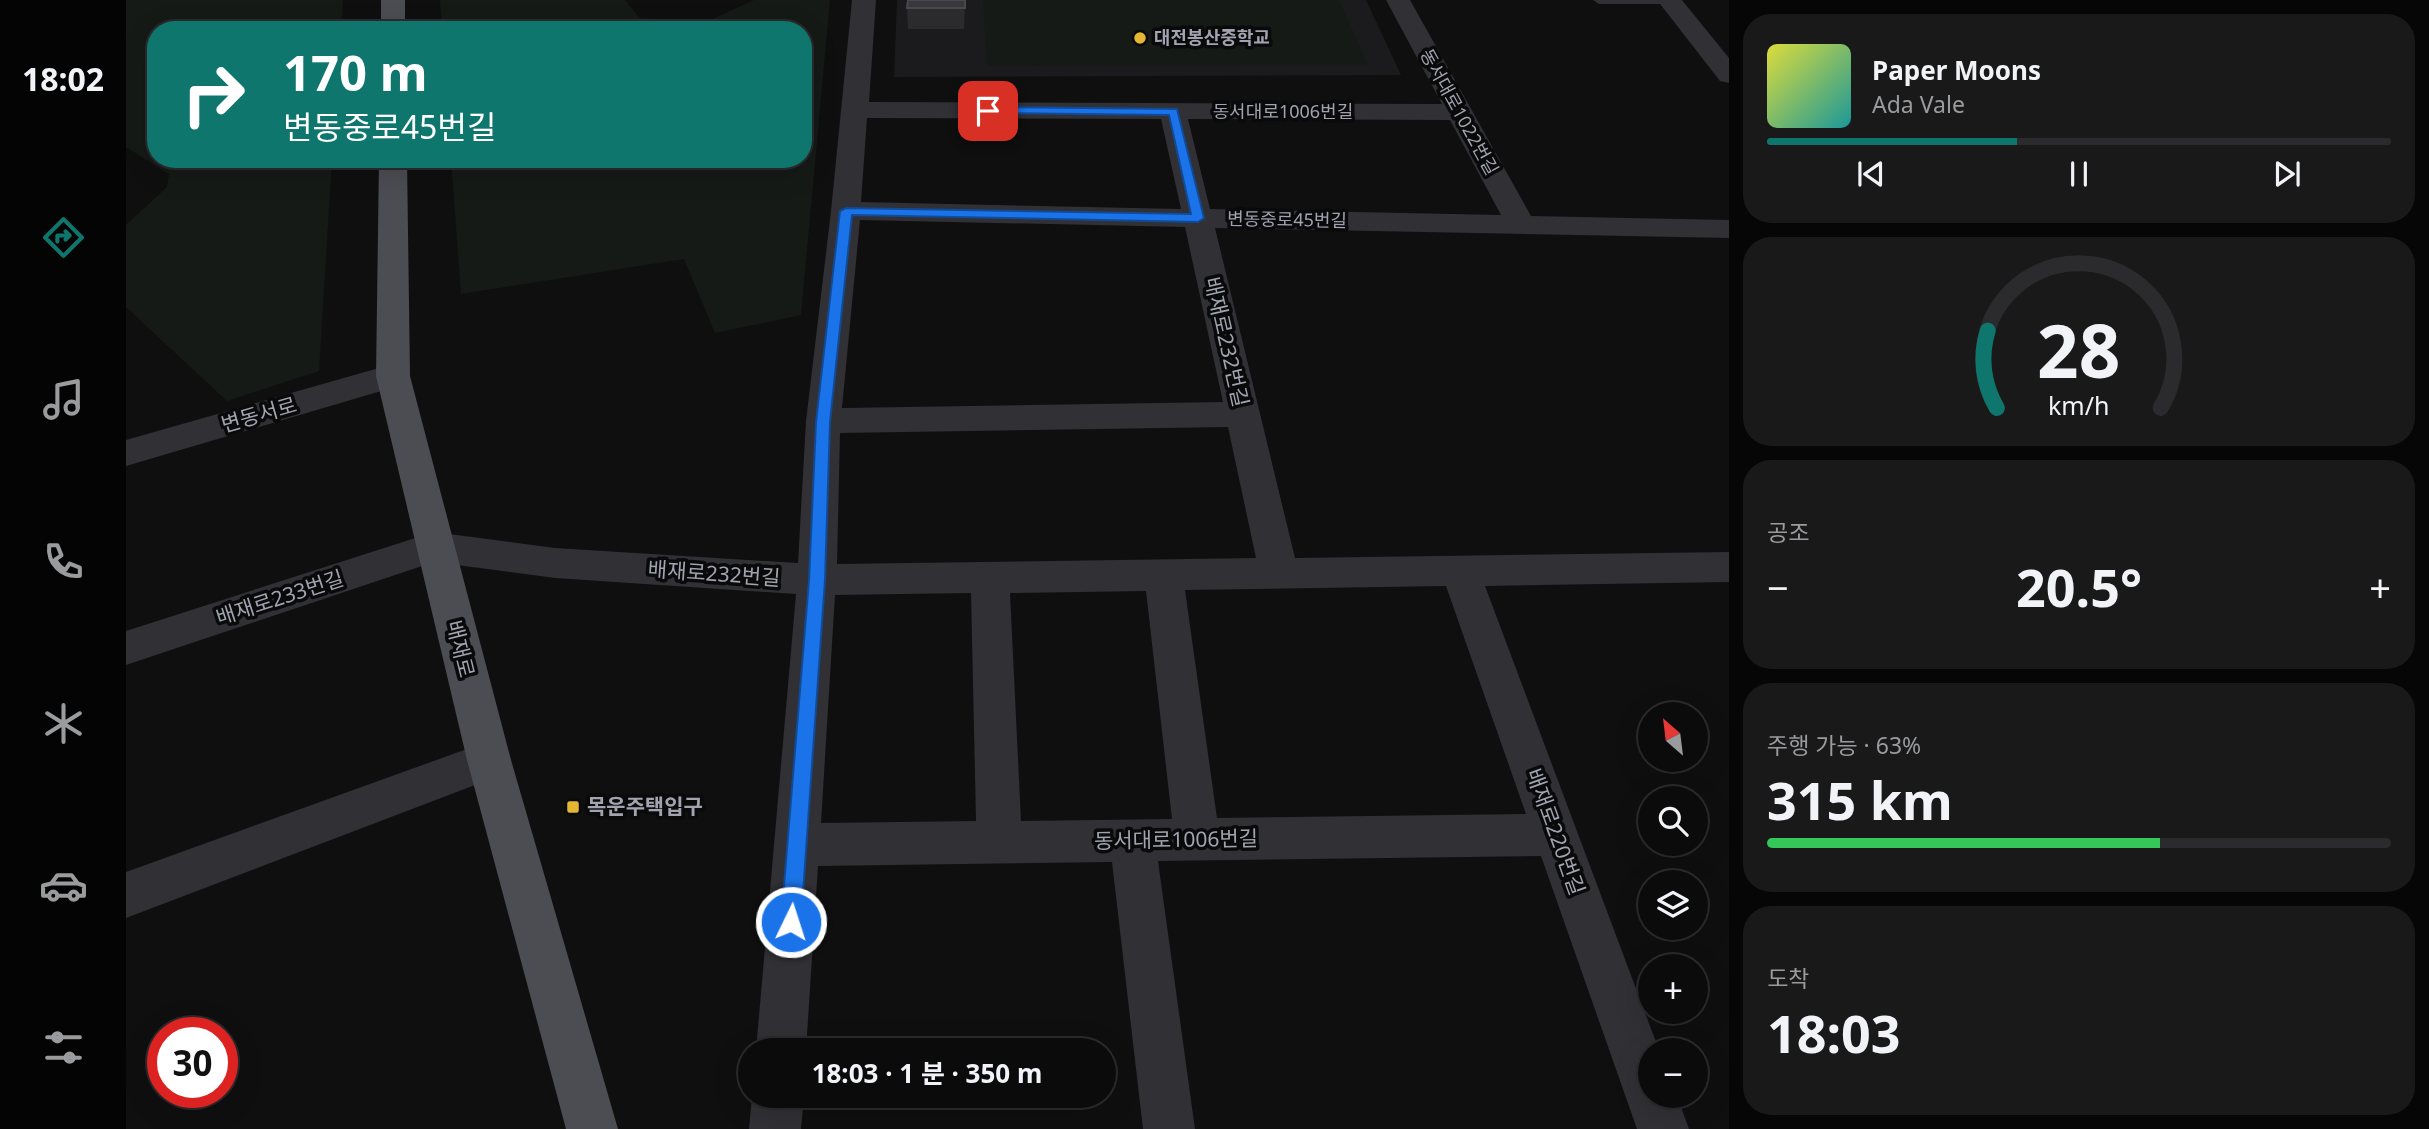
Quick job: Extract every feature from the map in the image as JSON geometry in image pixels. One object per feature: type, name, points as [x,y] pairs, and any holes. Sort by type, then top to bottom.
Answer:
[{"type":"main road","points":[[393,0],[393,21]]},
{"type":"main road","name":"배재로","points":[[393,168],[393,376],[489,760],[592,1129]]},
{"type":"street","points":[[782,1038],[817,580],[823,422],[846,211],[864,0]]},
{"type":"street","name":"동서대로1022번길","points":[[1398,0],[1521,225]]},
{"type":"street","points":[[1669,0],[1729,75]]},
{"type":"street","name":"동서대로1006번길","points":[[855,110],[1459,112]]},
{"type":"street","name":"배재로232번길","points":[[1173,111],[1279,573]]},
{"type":"street","name":"변동중로45번길","points":[[846,211],[1729,229]]},
{"type":"street","name":"변동서로","points":[[126,453],[393,376]]},
{"type":"street","points":[[823,422],[1242,414]]},
{"type":"street","name":"배재로232번길","points":[[434,547],[555,563],[817,580],[1729,567]]},
{"type":"street","name":"배재로233번길","points":[[126,648],[434,547]]},
{"type":"street","name":"배재로220번길","points":[[1460,570],[1638,1060]]},
{"type":"street","points":[[1163,574],[1197,840]]},
{"type":"street","points":[[989,577],[999,843]]},
{"type":"street","points":[[126,895],[489,760]]},
{"type":"street","name":"동서대로1006번길","points":[[797,845],[1555,835]]},
{"type":"street","points":[[1132,841],[1169,1129]]},
{"type":"street","points":[[775,1129],[777,1108]]},
{"type":"street","name":"배재로220번길","points":[[1656,1108],[1663,1129]]},
{"type":"lane","points":[[1599,0],[1669,0]]},
{"type":"shaded area","points":[[126,0],[343,0],[342,21],[147,21],[147,160],[126,147]]},
{"type":"shaded area","points":[[440,0],[625,0],[640,18],[690,21],[441,21]]},
{"type":"shaded area","points":[[754,0],[830,0],[801,315],[715,333],[684,259],[461,294],[452,168],[812,168],[812,21],[708,21]]},
{"type":"shaded area","name":"대전봉산중학교","points":[[897,0],[1366,0],[1401,75],[894,77]]},
{"type":"shaded area","name":"대전봉산중학교","points":[[983,0],[1339,0],[1368,65],[987,66]]},
{"type":"shaded area","points":[[159,168],[331,168],[319,371],[227,401],[126,307],[126,225],[167,187],[169,174]]},
{"type":"building","points":[[908,0],[965,0],[965,8],[907,8]]},
{"type":"place","name":"대전봉산중학교","points":[[1140,38]]},
{"type":"place","name":"목운주택입구","points":[[573,807]]},
{"type":"route","points":[[791,922],[817,580],[823,422],[846,211],[1198,218],[1173,111],[988,111]]}]
